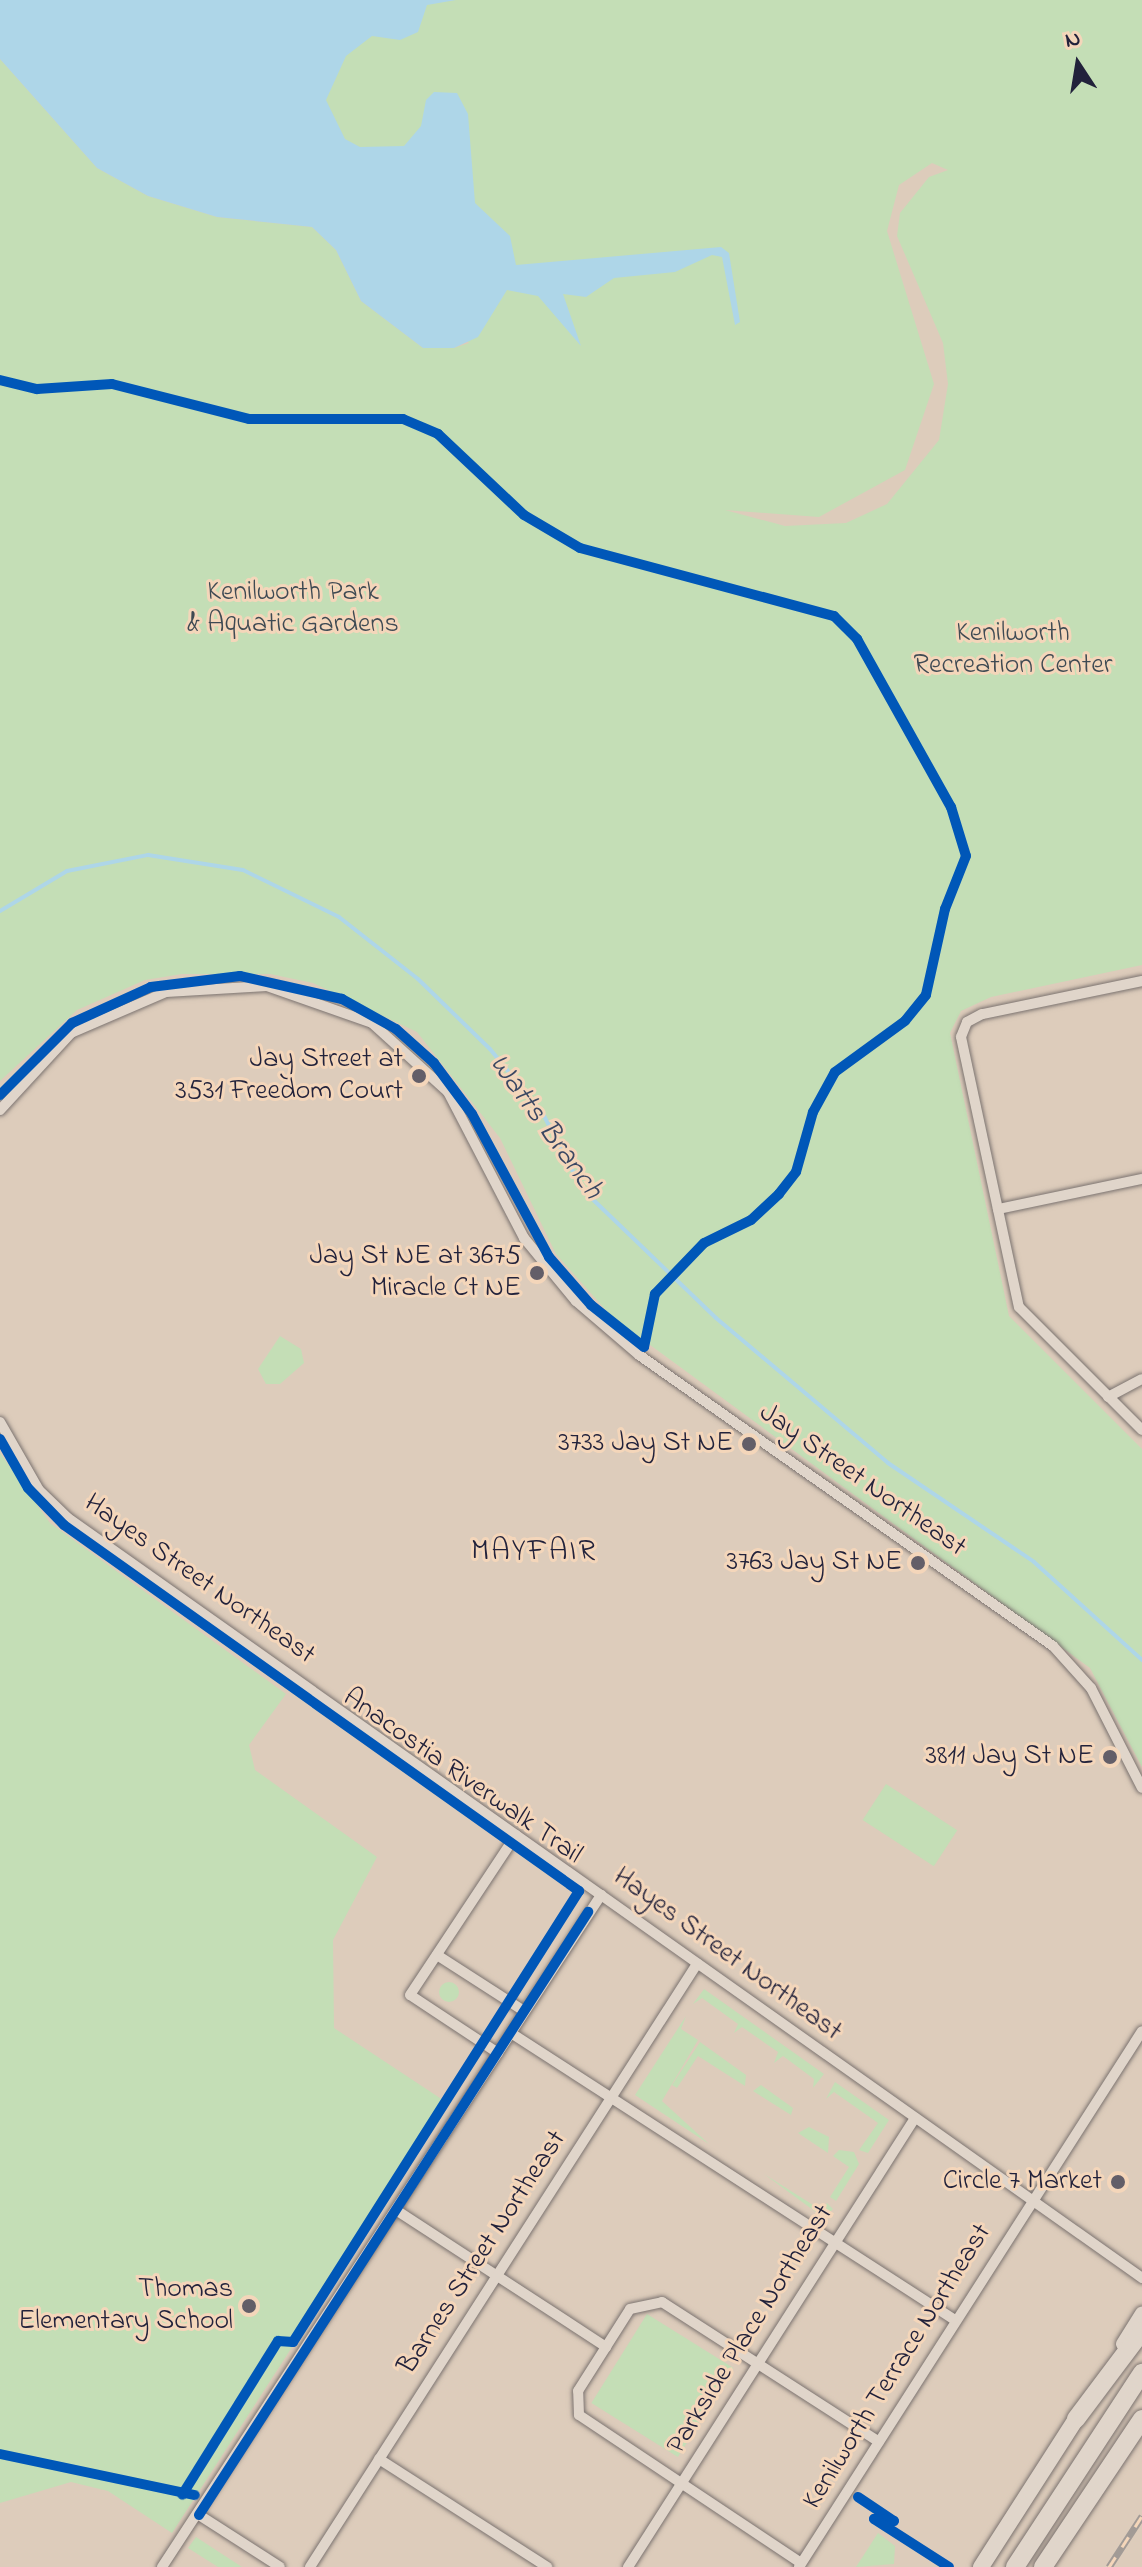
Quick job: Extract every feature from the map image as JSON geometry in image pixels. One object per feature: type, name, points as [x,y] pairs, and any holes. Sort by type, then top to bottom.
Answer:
[{"type":"highway","points":[[1076,2419],[1142,2331]]},
{"type":"highway","points":[[1015,2567],[1142,2373]]},
{"type":"highway","points":[[1043,2567],[1142,2419]]},
{"type":"main road","points":[[981,2567],[1142,2314]]},
{"type":"street","points":[[1142,981],[976,1015],[963,1028],[962,1045],[1022,1313],[1142,1430]]},
{"type":"street","name":"Jay Street Northeast","points":[[0,1110],[49,1051],[114,1009],[206,985],[292,991],[362,1017],[426,1066],[471,1128],[524,1238],[613,1336],[1064,1655],[1098,1700],[1142,1788]]},
{"type":"street","points":[[998,1209],[1142,1179]]},
{"type":"street","points":[[1108,1397],[1142,1379]]},
{"type":"street","name":"Hayes Street Northeast","points":[[0,1422],[39,1490],[68,1518],[1031,2203],[1142,2278]]},
{"type":"street","points":[[498,2053],[410,1995],[516,1835]]},
{"type":"street","points":[[162,2567],[174,2563],[199,2515],[601,1895]]},
{"type":"street","points":[[437,1955],[524,2011]]},
{"type":"street","name":"Barnes Street Northeast","points":[[310,2567],[697,1964]]},
{"type":"street","name":"Kenilworth Terrace Northeast","points":[[800,2565],[1142,2031]]},
{"type":"street","points":[[511,2033],[955,2320]]},
{"type":"street","name":"Parkside Place Northeast","points":[[628,2567],[915,2118]]},
{"type":"street","points":[[396,2210],[606,2347]]},
{"type":"street","points":[[800,2565],[579,2415],[578,2391],[630,2309],[655,2300],[879,2442]]},
{"type":"street","points":[[379,2459],[547,2567]]},
{"type":"street","points":[[199,2515],[280,2567]]},
{"type":"green space","points":[[430,0],[1142,0],[1142,965],[991,997],[961,1011],[950,1033],[1009,1316],[1142,1449],[1142,1767],[1090,1668],[612,1317],[556,1254],[500,1138],[417,1032],[313,983],[270,974],[182,974],[145,980],[77,1010],[0,1081],[0,59],[97,168],[148,196],[217,217],[312,227],[336,250],[361,301],[423,348],[454,348],[469,343],[319,135],[291,77]],"holes":[[[932,163],[948,170],[929,177],[900,213],[897,236],[943,343],[948,384],[939,440],[887,504],[846,523],[785,526],[725,510],[819,517],[905,470],[934,384],[887,231],[899,185]]]},
{"type":"green space","points":[[280,1336],[301,1349],[304,1363],[280,1384],[266,1384],[258,1369]]},
{"type":"green space","points":[[0,1453],[50,1523],[286,1694],[249,1745],[255,1770],[377,1857],[333,1940],[334,2028],[449,2104],[172,2533],[108,2491],[71,2482],[0,2503]]},
{"type":"green space","points":[[886,1784],[957,1830],[934,1866],[863,1820]]},
{"type":"green space","points":[[445,1982],[453,1982],[459,1992],[453,2002],[445,2002],[439,1996],[439,1988]]},
{"type":"green space","points":[[704,1989],[824,2074],[813,2088],[814,2079],[783,2056],[774,2063],[778,2052],[742,2027],[734,2033],[738,2024],[702,1998],[693,2004]]},
{"type":"green space","points":[[686,2016],[681,2029],[698,2040],[662,2101],[709,2144],[635,2095]]},
{"type":"green space","points":[[700,2042],[746,2075],[745,2086],[698,2056],[677,2088],[672,2085]]},
{"type":"green space","points":[[835,2082],[889,2120],[868,2153],[859,2150],[878,2123],[834,2092],[826,2099]]},
{"type":"green space","points":[[761,2085],[793,2108],[791,2115],[753,2091]]},
{"type":"green space","points":[[809,2127],[829,2137],[828,2153],[798,2133]]},
{"type":"green space","points":[[839,2150],[854,2152],[859,2164],[836,2201],[830,2197],[849,2167],[833,2156]]},
{"type":"green space","points":[[764,2174],[821,2210],[827,2203],[833,2209],[824,2218]]},
{"type":"green space","points":[[647,2314],[734,2368],[678,2457],[591,2403]]},
{"type":"green space","points":[[878,2533],[895,2546],[894,2564],[856,2567]]},
{"type":"green space","points":[[196,2537],[242,2567],[218,2567],[188,2548]]},
{"type":"water","points":[[0,0],[456,0],[427,5],[418,32],[400,40],[372,36],[346,56],[326,100],[345,139],[360,147],[404,146],[421,126],[426,100],[434,92],[457,93],[468,114],[475,203],[510,236],[516,265],[721,247],[729,253],[740,322],[735,325],[722,257],[712,255],[675,272],[614,278],[586,297],[563,294],[581,346],[538,296],[507,290],[478,337],[454,348],[423,348],[361,301],[336,250],[312,227],[217,217],[148,196],[97,168],[0,59]]},
{"type":"waterway","name":"Watts Branch","points":[[0,911],[67,871],[148,855],[243,870],[339,917],[418,979],[490,1049],[543,1114],[582,1189],[716,1318],[888,1463],[1034,1562],[1142,1660]]},
{"type":"railway","points":[[1109,2567],[1142,2516]]},
{"type":"cycle path","points":[[0,380],[37,389],[112,384],[249,419],[403,419],[438,434],[524,515],[580,548],[834,616],[857,639],[951,807],[966,856],[945,909],[926,995],[905,1021],[835,1072],[813,1112],[796,1172],[779,1194],[751,1220],[704,1243],[655,1294],[644,1347],[591,1305],[549,1257],[472,1114],[434,1063],[396,1029],[342,999],[240,976],[151,987],[72,1023],[0,1095]]},
{"type":"cycle path","name":"Anacostia Riverwalk Trail","points":[[0,1439],[28,1488],[64,1525],[579,1891],[293,2342],[278,2341],[182,2495]]},
{"type":"cycle path","points":[[199,2515],[588,1912]]},
{"type":"cycle path","points":[[0,2454],[195,2495]]},
{"type":"cycle path","points":[[858,2497],[894,2521],[874,2519],[949,2567]]},
{"type":"place","name":"Jay Street at 3531 Freedom Court","points":[[419,1076]]},
{"type":"place","name":"Jay St NE at 3675 Miracle Ct NE","points":[[537,1273]]},
{"type":"place","name":"3733 Jay St NE","points":[[749,1444]]},
{"type":"place","name":"3763 Jay St NE","points":[[918,1563]]},
{"type":"place","name":"3811 Jay St NE","points":[[1110,1757]]},
{"type":"place","name":"Circle 7 Market","points":[[1118,2182]]},
{"type":"place","name":"Thomas Elementary School","points":[[249,2306]]},
{"type":"district","name":"MAYFAIR","points":[[534,1552]]},
{"type":"park label","name":"Kenilworth Park & Aquatic Gardens","points":[[293,609]]},
{"type":"park label","name":"Kenilworth Recreation Center","points":[[1013,650]]}]
